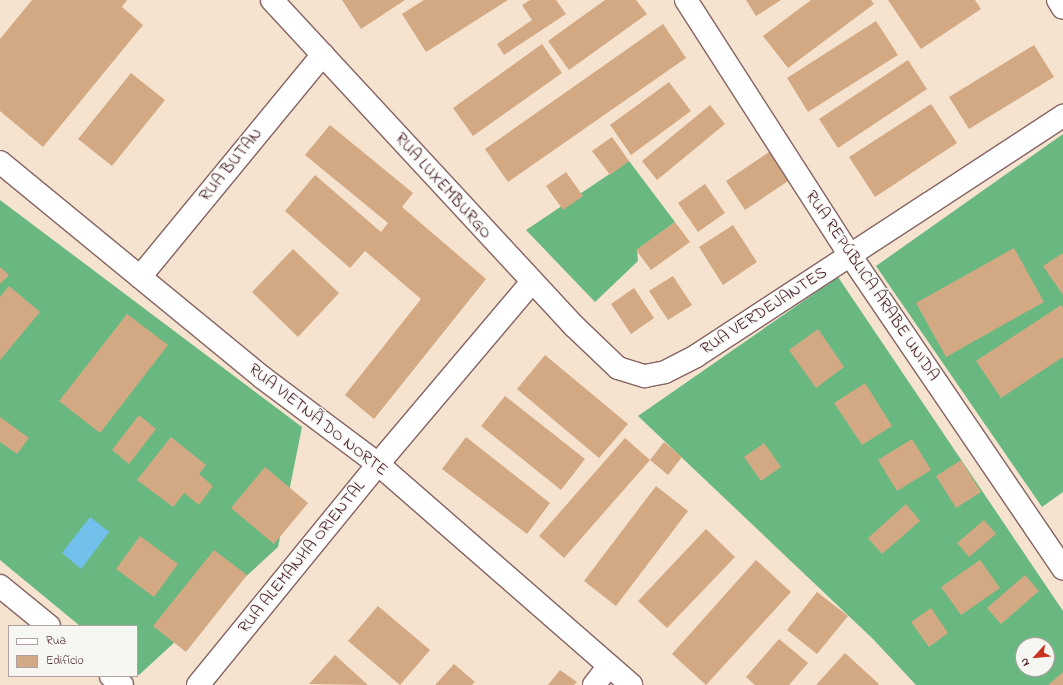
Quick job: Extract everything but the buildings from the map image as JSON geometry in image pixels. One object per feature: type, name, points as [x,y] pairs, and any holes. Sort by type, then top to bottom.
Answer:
[{"type":"street","name":"RUA LUXEMBURGO","points":[[272,0],[531,283],[618,368]]},
{"type":"street","name":"RUA REPÚBLICA ÁRABE UNIDA","points":[[686,0],[850,255],[1063,569]]},
{"type":"street","points":[[1058,0],[1063,8]]},
{"type":"street","name":"RUA BUTAN","points":[[140,277],[322,54]]},
{"type":"street","name":"RUA VERDEJANTES","points":[[618,368],[645,376],[665,372],[696,356],[1063,116]]},
{"type":"street","name":"RUA VIETNÃ DO NORTE","points":[[0,162],[263,378],[378,464],[631,685]]},
{"type":"street","name":"RUA ALEMANHA ORIENTAL","points":[[198,685],[378,464],[531,283]]},
{"type":"street","points":[[0,586],[48,625]]},
{"type":"street","points":[[594,685],[609,666]]},
{"type":"street","points":[[112,677],[122,685]]},
{"type":"green space","points":[[1063,134],[1063,492],[1042,507],[876,266]]},
{"type":"green space","points":[[629,161],[675,222],[637,250],[638,261],[595,302],[526,230]]},
{"type":"green space","points":[[0,200],[302,427],[278,547],[139,675],[138,625],[79,625],[0,560]]},
{"type":"green space","points":[[838,277],[1063,611],[1063,685],[916,685],[873,639],[638,416]]},
{"type":"water","points":[[90,517],[109,532],[81,569],[62,553]]}]
